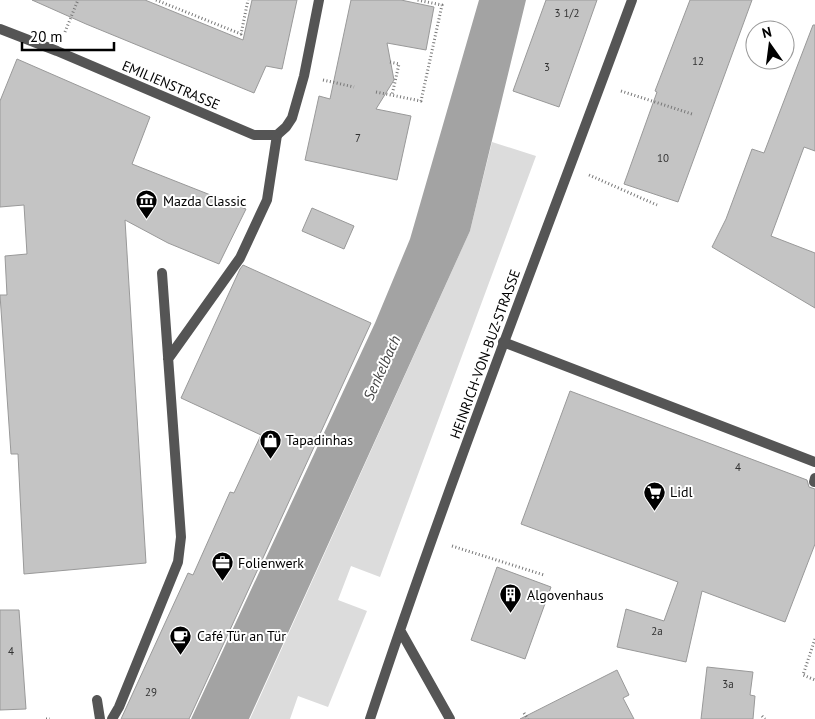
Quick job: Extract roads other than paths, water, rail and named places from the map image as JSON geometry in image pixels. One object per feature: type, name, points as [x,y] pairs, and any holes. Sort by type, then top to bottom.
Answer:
[{"type":"street","points":[[168,359],[240,258],[267,200],[277,135],[292,118],[304,76],[319,0]]},
{"type":"street","name":"HEINRICH-VON-BUZ-STRASSE","points":[[370,719],[503,342],[632,0]]},
{"type":"street","name":"EMILIENSTRASSE","points":[[0,28],[254,135],[277,135]]},
{"type":"street","points":[[112,719],[119,707],[178,562],[181,537],[162,273]]},
{"type":"street","points":[[503,342],[815,462]]},
{"type":"street","points":[[400,630],[450,719]]},
{"type":"street","points":[[97,700],[100,719]]},
{"type":"water","name":"Senkelbach","points":[[479,0],[526,0],[470,231],[249,719],[191,719],[375,323],[410,239]]},
{"type":"place","name":"Mazda Classic","points":[[147,220]]},
{"type":"place","name":"Tapadinhas","points":[[270,459]]},
{"type":"place","name":"Lidl","points":[[654,511]]},
{"type":"place","name":"Folienwerk","points":[[222,582]]},
{"type":"place","name":"Algovenhaus","points":[[511,614]]},
{"type":"place","name":"Café Tür an Tür","points":[[181,655]]}]
